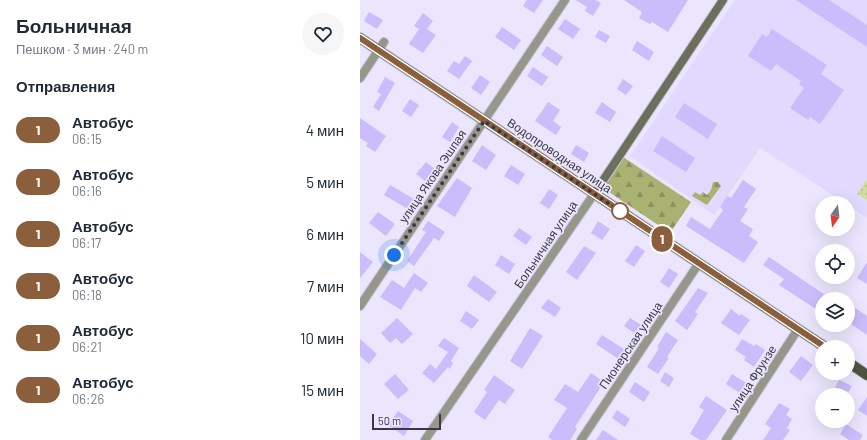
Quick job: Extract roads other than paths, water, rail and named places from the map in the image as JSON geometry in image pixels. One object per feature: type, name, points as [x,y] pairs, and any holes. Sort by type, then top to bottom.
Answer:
[{"type":"main road","name":"Водопроводная улица","points":[[360,38],[381,46],[484,121],[815,340]]},
{"type":"main road","points":[[855,367],[867,375]]},
{"type":"street","name":"улица Якова Эшпая","points":[[360,306],[565,0]]},
{"type":"street","name":"Больничная улица","points":[[425,440],[594,194],[723,0]]},
{"type":"street","points":[[360,78],[381,46]]},
{"type":"street","name":"Пионерская улица","points":[[581,440],[699,263]]},
{"type":"street","name":"улица Фрунзе","points":[[726,440],[798,329]]}]
